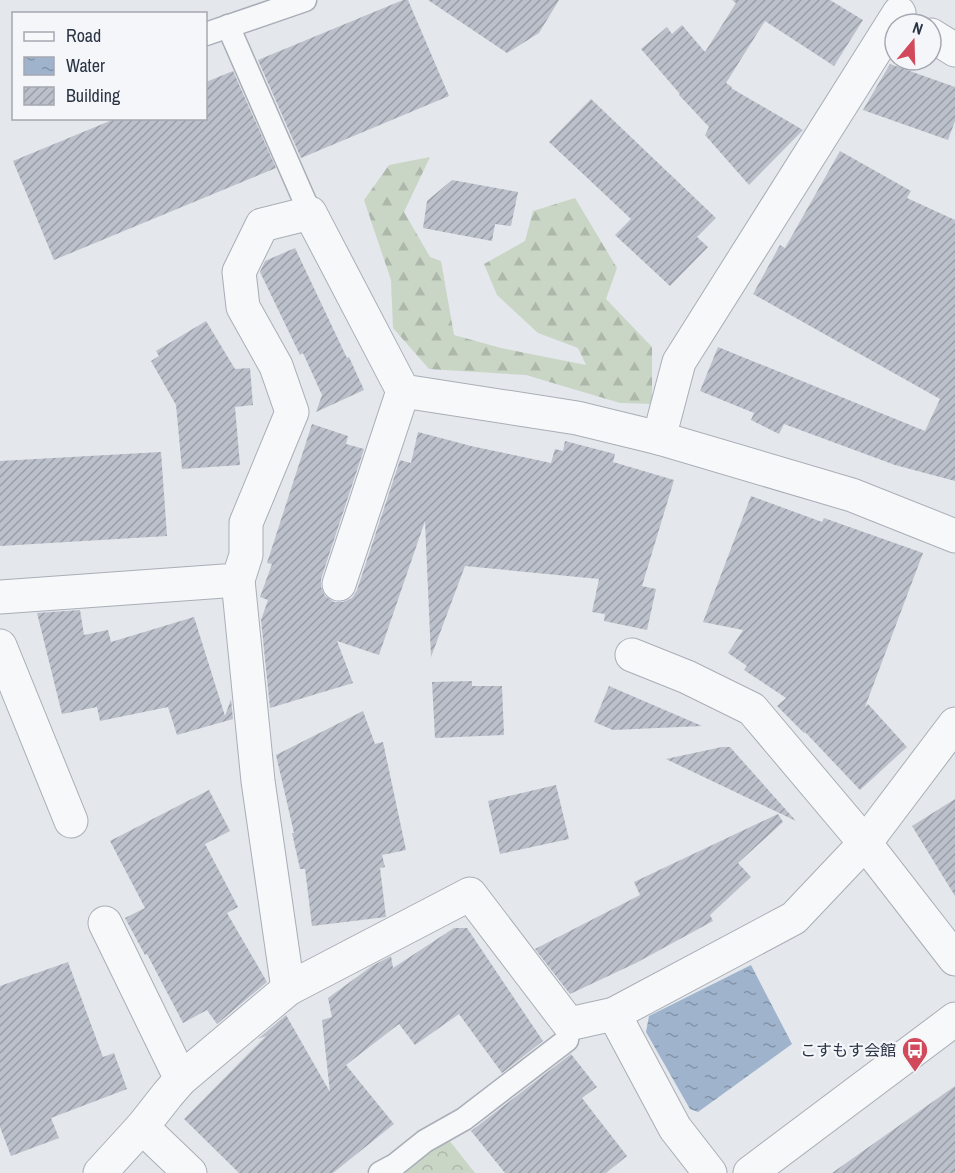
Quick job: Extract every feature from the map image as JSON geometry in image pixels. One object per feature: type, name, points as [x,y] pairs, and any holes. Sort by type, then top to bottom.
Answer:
[{"type":"street","points":[[659,438],[679,362],[899,9]]},
{"type":"street","points":[[288,989],[258,781],[238,580],[246,555],[246,523],[292,412],[276,366],[243,307],[239,272],[262,225],[310,213],[403,391],[339,585]]},
{"type":"street","points":[[403,391],[577,417],[659,438],[852,495],[955,536]]},
{"type":"street","points":[[0,597],[238,580]]},
{"type":"street","points":[[0,646],[71,820]]},
{"type":"street","points":[[632,655],[687,677],[752,709],[865,843],[955,959]]},
{"type":"street","points":[[100,1173],[181,1080],[288,989],[470,894],[569,1024],[614,1014],[794,918],[865,843],[955,724]]},
{"type":"street","points":[[105,923],[181,1080]]},
{"type":"street","points":[[614,1014],[675,1128],[710,1173]]},
{"type":"street","points":[[750,1173],[955,1019]]},
{"type":"street","points":[[142,1127],[190,1173]]},
{"type":"lane","points":[[207,34],[305,0]]},
{"type":"lane","points":[[228,26],[310,213]]},
{"type":"lane","points":[[380,1173],[425,1141],[464,1119],[567,1040],[569,1024]]},
{"type":"green space","points":[[430,157],[404,212],[430,257],[441,261],[454,335],[501,348],[586,365],[578,348],[538,333],[497,295],[484,264],[525,241],[533,211],[575,198],[617,268],[606,299],[652,347],[652,404],[620,403],[526,375],[429,369],[393,328],[391,280],[364,200],[389,165]]},
{"type":"green space","points":[[445,1135],[475,1173],[392,1173]]},
{"type":"water","points":[[751,965],[792,1044],[698,1112],[690,1109],[646,1032],[649,1016]]},
{"type":"building","points":[[403,0],[408,0],[449,96],[301,158],[258,60]]},
{"type":"building","points":[[428,0],[559,0],[539,33],[507,53]]},
{"type":"building","points":[[732,0],[830,0],[863,20],[834,66],[765,21],[726,83],[803,130],[749,185],[705,135],[709,127],[641,49],[667,27],[672,34],[682,25],[705,52],[736,3]]},
{"type":"building","points":[[233,71],[276,168],[54,260],[13,161],[112,120],[207,120],[207,82]]},
{"type":"building","points":[[885,72],[913,72],[955,87],[955,121],[948,140],[863,110]]},
{"type":"building","points":[[591,99],[716,218],[697,237],[708,247],[670,286],[615,235],[631,219],[549,142]]},
{"type":"building","points":[[840,151],[911,191],[907,198],[955,220],[955,481],[895,465],[784,424],[779,434],[751,420],[754,413],[700,391],[718,347],[925,431],[940,399],[753,294],[780,245],[785,248]]},
{"type":"building","points":[[452,180],[518,192],[511,226],[495,224],[492,241],[423,228],[427,201]]},
{"type":"building","points":[[295,248],[364,390],[316,412],[322,395],[303,353],[300,355],[260,272],[265,261]]},
{"type":"building","points":[[206,321],[235,369],[250,368],[253,405],[235,407],[240,465],[182,469],[176,405],[151,361],[159,356],[156,351]]},
{"type":"building","points":[[312,424],[348,436],[346,444],[364,449],[321,579],[321,587],[325,596],[334,602],[343,602],[352,598],[357,590],[400,460],[411,463],[418,432],[551,463],[555,449],[563,451],[565,441],[615,454],[613,462],[674,480],[642,586],[656,589],[647,630],[604,621],[605,614],[592,612],[599,579],[465,566],[431,657],[425,521],[379,655],[337,641],[353,683],[270,708],[261,620],[268,600],[260,597],[272,564],[267,563]]},
{"type":"building","points":[[161,452],[167,536],[0,546],[0,461]]},
{"type":"building","points":[[751,496],[822,522],[824,518],[923,553],[865,707],[868,704],[907,747],[860,790],[777,706],[786,698],[744,670],[747,666],[728,653],[743,630],[703,622]]},
{"type":"building","points":[[80,610],[84,635],[108,630],[111,642],[194,617],[225,716],[231,699],[233,719],[177,735],[168,707],[100,721],[97,707],[62,714],[37,613]]},
{"type":"building","points":[[472,681],[472,686],[502,686],[504,735],[435,738],[432,682]]},
{"type":"building","points":[[609,686],[702,726],[613,730],[594,722]]},
{"type":"building","points":[[363,711],[375,744],[383,742],[406,850],[382,855],[385,867],[380,868],[386,917],[312,926],[305,869],[300,869],[276,755]]},
{"type":"building","points":[[730,747],[796,821],[666,759]]},
{"type":"building","points":[[556,785],[569,839],[500,854],[488,801]]},
{"type":"building","points":[[209,790],[230,831],[205,844],[238,907],[227,913],[267,982],[217,1024],[207,1010],[183,1023],[147,954],[145,955],[125,918],[145,908],[110,841]]},
{"type":"building","points":[[955,799],[955,896],[912,826]]},
{"type":"building","points":[[778,814],[783,822],[738,863],[751,877],[710,915],[713,921],[636,963],[570,994],[535,949],[640,895],[634,882]]},
{"type":"building","points":[[454,928],[467,928],[543,1041],[502,1073],[459,1014],[415,1045],[399,1024],[346,1065],[394,1124],[333,1173],[239,1173],[184,1119],[266,1036],[258,1039],[286,1015],[330,1092],[322,1020],[332,1017],[328,998],[372,966],[391,956],[393,968]]},
{"type":"building","points":[[68,962],[103,1057],[114,1053],[127,1089],[51,1118],[59,1138],[11,1156],[0,1127],[0,986]]},
{"type":"building","points":[[571,1054],[597,1087],[582,1098],[627,1156],[606,1173],[505,1173],[471,1131]]},
{"type":"building","points":[[955,1086],[955,1173],[832,1173]]},
{"type":"place","name":"こすもす会館","points":[[915,1073]]}]
